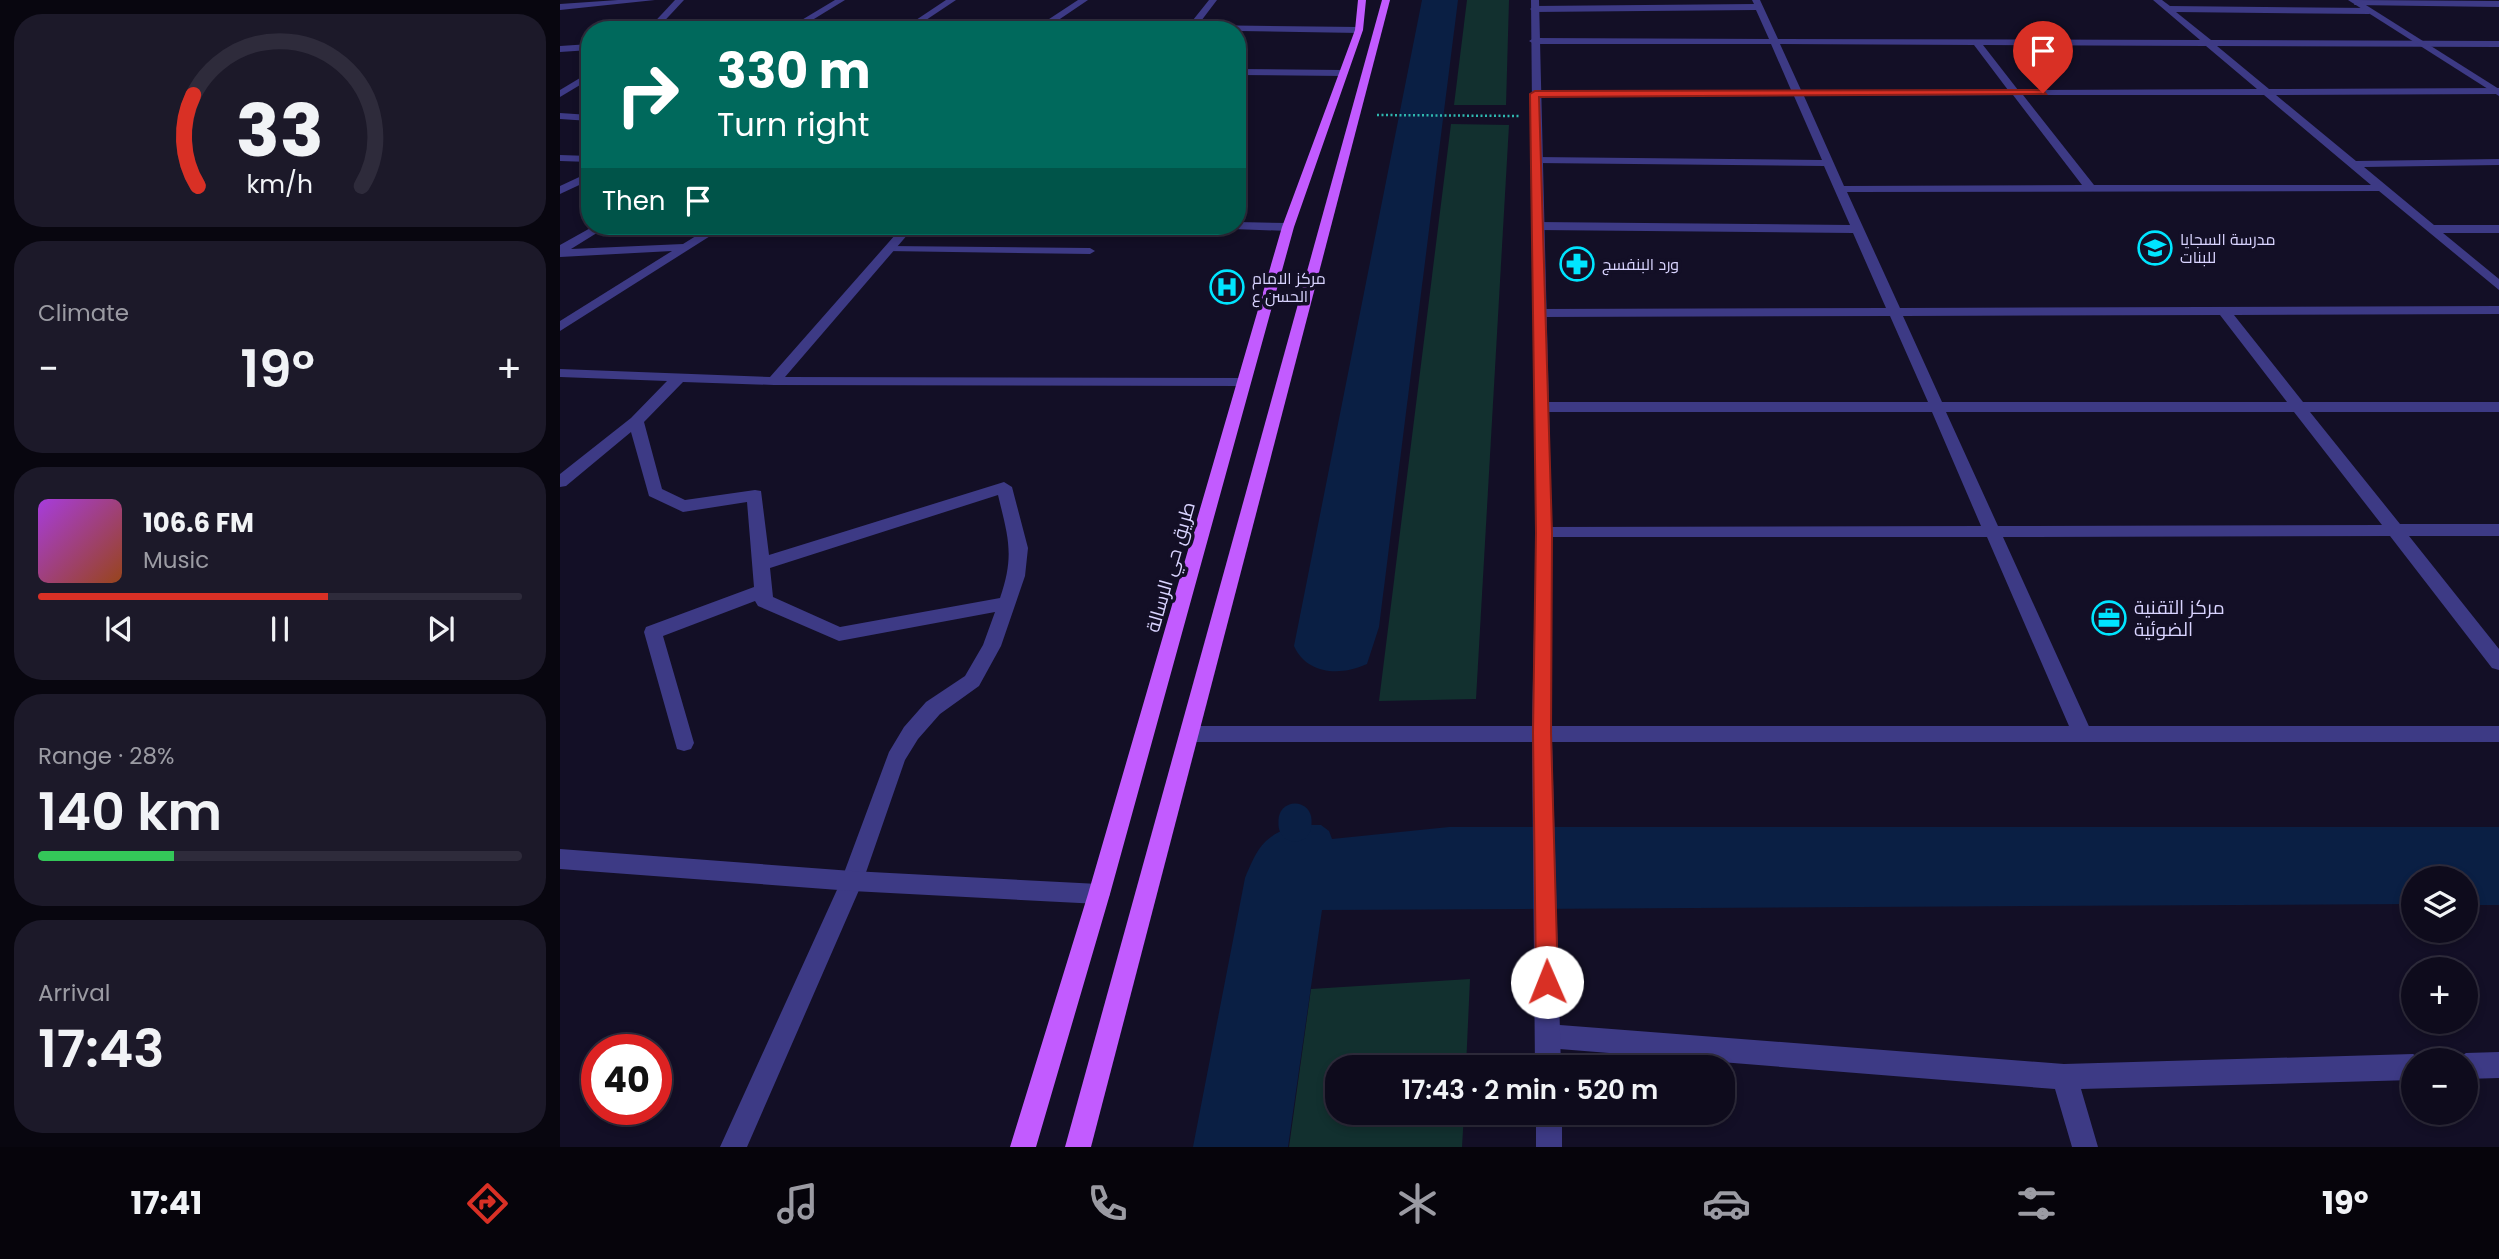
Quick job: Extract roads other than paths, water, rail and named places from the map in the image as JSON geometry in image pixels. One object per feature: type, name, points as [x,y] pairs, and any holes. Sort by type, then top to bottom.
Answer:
[{"type":"main road","name":"طريق حي الرسالة","points":[[1023,1147],[1099,894],[1288,227],[1359,30],[1362,0]]},
{"type":"main road","points":[[1078,1147],[1386,0]]},
{"type":"street","points":[[560,7],[652,0]]},
{"type":"street","points":[[660,21],[680,0]]},
{"type":"street","points":[[805,21],[841,0]]},
{"type":"street","points":[[919,21],[952,0]]},
{"type":"street","points":[[1050,21],[1084,0]]},
{"type":"street","points":[[1197,21],[1213,0]]},
{"type":"street","points":[[2157,0],[2499,286]]},
{"type":"street","points":[[2354,1],[2499,4]]},
{"type":"street","points":[[2354,1],[2498,92]]},
{"type":"street","points":[[1548,1055],[1542,733],[1544,533],[1535,4],[1758,3],[2082,733]]},
{"type":"street","points":[[2169,9],[2369,11]]},
{"type":"street","points":[[1246,28],[1359,30]]},
{"type":"street","points":[[1534,41],[2499,44]]},
{"type":"street","points":[[1977,43],[2091,189]]},
{"type":"street","points":[[560,49],[581,48]]},
{"type":"street","points":[[1246,72],[1343,73]]},
{"type":"street","points":[[560,94],[581,81]]},
{"type":"street","points":[[573,86],[581,87]]},
{"type":"street","points":[[1535,94],[2498,92]]},
{"type":"street","points":[[560,116],[581,117]]},
{"type":"street","points":[[560,158],[581,159]]},
{"type":"street","points":[[1536,160],[1828,163]]},
{"type":"street","points":[[2353,164],[2499,162]]},
{"type":"street","points":[[560,191],[581,180]]},
{"type":"street","points":[[1840,189],[2383,188]]},
{"type":"street","points":[[1246,226],[1288,227]]},
{"type":"street","points":[[1538,226],[1858,229]]},
{"type":"street","points":[[2431,229],[2499,229]]},
{"type":"street","points":[[560,252],[587,235]]},
{"type":"street","points":[[560,327],[705,235]]},
{"type":"street","points":[[774,382],[901,235]]},
{"type":"street","points":[[560,252],[684,247]]},
{"type":"street","points":[[2223,310],[2499,663]]},
{"type":"street","points":[[1539,313],[2499,310]]},
{"type":"street","points":[[560,373],[774,382],[1244,382]]},
{"type":"street","points":[[560,482],[636,421],[677,380]]},
{"type":"street","points":[[1541,407],[2499,407]]},
{"type":"street","points":[[636,421],[654,492],[683,506],[755,495],[764,601],[839,634],[1006,603]]},
{"type":"street","points":[[733,1147],[852,881],[896,758],[911,733],[933,708],[972,681],[984,665],[1016,576],[1019,548],[1004,487],[761,564]]},
{"type":"street","points":[[1544,533],[2499,530]]},
{"type":"street","points":[[684,743],[653,632],[763,591]]},
{"type":"street","points":[[1190,734],[2499,734]]},
{"type":"street","points":[[560,859],[852,881],[1099,894]]},
{"type":"street","points":[[1548,1036],[2064,1077],[2401,1067]]},
{"type":"street","points":[[2478,1066],[2499,1065]]},
{"type":"street","points":[[2064,1077],[2085,1147]]},
{"type":"street","points":[[1549,1125],[1549,1147]]},
{"type":"lane","points":[[889,249],[1090,251]]},
{"type":"water","points":[[1422,0],[1458,0],[1379,627],[1367,664],[1346,670],[1326,670],[1307,663],[1294,646]]},
{"type":"water","points":[[1295,825],[1321,825],[1329,831],[1332,839],[1449,827],[2499,827],[2499,905],[2478,905],[2478,866],[2401,866],[2401,904],[1322,910],[1288,1147],[1193,1147],[1245,878],[1263,844]]},
{"type":"waterway","points":[[1295,820],[1295,825]]},
{"type":"place","name":"مدرسة السجايا للبنات","points":[[2155,248]]},
{"type":"place","name":"ورد البنفسج","points":[[1577,264]]},
{"type":"place","name":"مركز الامام الحسن ع","points":[[1227,287]]},
{"type":"place","name":"مركز التقنية الضوئية","points":[[2109,618]]}]
